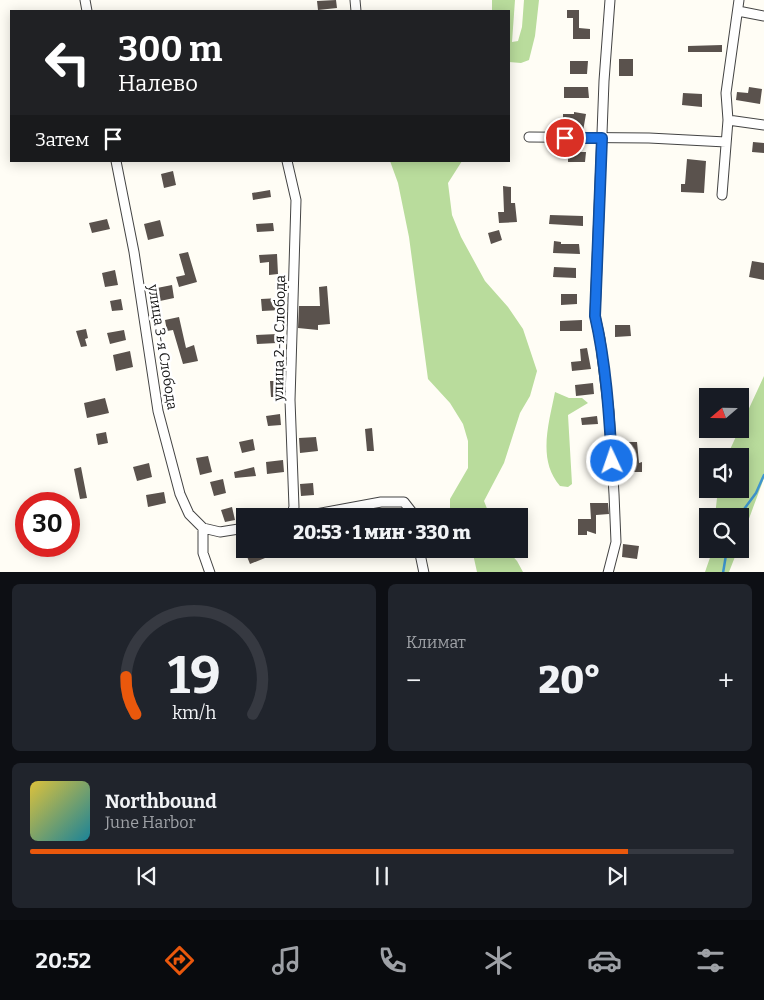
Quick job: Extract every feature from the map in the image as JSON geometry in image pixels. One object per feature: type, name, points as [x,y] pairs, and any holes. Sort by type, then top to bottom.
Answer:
[{"type":"street","points":[[608,572],[616,542],[614,494],[609,412],[600,339],[595,316],[610,0]]},
{"type":"street","points":[[722,195],[728,120],[726,93],[739,0]]},
{"type":"street","points":[[738,11],[764,16]]},
{"type":"street","points":[[728,120],[764,125]]},
{"type":"street","points":[[529,137],[726,142]]},
{"type":"street","name":"улица 3-я Слобода","points":[[116,162],[134,252],[158,410],[180,494],[189,514],[203,528]]},
{"type":"street","name":"улица 2-я Слобода","points":[[287,162],[296,200],[290,400],[293,508]]},
{"type":"street","points":[[348,508],[381,502],[404,502],[409,508]]},
{"type":"street","points":[[210,572],[203,553],[203,528],[220,532],[236,529]]},
{"type":"street","points":[[421,558],[424,572]]},
{"type":"green space","points":[[492,0],[515,0],[512,42],[518,41],[522,27],[524,0],[539,0],[535,36],[529,60],[521,63],[510,62],[510,10],[492,10]]},
{"type":"green space","points":[[390,162],[461,162],[448,183],[452,215],[461,237],[485,281],[508,307],[523,329],[537,371],[530,396],[520,413],[504,463],[484,501],[487,508],[450,508],[450,499],[468,468],[468,441],[463,424],[450,403],[428,379],[409,237],[398,183]]},
{"type":"green space","points":[[764,376],[764,478],[749,519],[749,508],[716,508],[717,498],[749,498],[749,448],[731,448],[735,438],[749,438],[749,408]]},
{"type":"green space","points":[[555,392],[569,398],[582,398],[588,403],[568,415],[572,484],[568,487],[560,486],[553,476],[547,453],[548,429]]},
{"type":"green space","points":[[474,558],[514,558],[523,572],[477,572]]},
{"type":"green space","points":[[710,558],[734,558],[729,572],[705,572]]},
{"type":"building","points":[[336,0],[337,8],[318,10],[317,1]]},
{"type":"building","points":[[567,10],[579,10],[579,28],[590,29],[590,39],[573,39],[573,18],[567,18]]},
{"type":"building","points":[[722,45],[722,52],[688,52],[688,46]]},
{"type":"building","points":[[619,59],[633,59],[633,76],[619,76]]},
{"type":"building","points":[[570,61],[588,61],[587,74],[570,74]]},
{"type":"building","points":[[564,87],[588,87],[589,98],[564,98]]},
{"type":"building","points":[[749,87],[762,89],[760,104],[736,100],[737,92],[748,93]]},
{"type":"building","points":[[683,93],[702,94],[702,107],[682,105]]},
{"type":"building","points":[[574,112],[586,114],[583,131],[575,131],[575,122],[563,122],[563,114],[574,114]]},
{"type":"building","points":[[753,142],[764,143],[764,153],[752,152]]},
{"type":"building","points":[[568,152],[586,152],[585,162],[568,162]]},
{"type":"building","points":[[687,159],[706,161],[704,193],[681,192],[681,184],[685,184]]},
{"type":"building","points":[[173,171],[176,185],[164,188],[161,174]]},
{"type":"building","points":[[503,186],[511,187],[511,203],[515,203],[517,222],[499,223],[498,212],[504,212]]},
{"type":"building","points":[[270,190],[271,197],[253,200],[252,193]]},
{"type":"building","points":[[550,215],[583,216],[583,226],[549,224]]},
{"type":"building","points":[[107,219],[110,229],[92,233],[89,223]]},
{"type":"building","points":[[160,220],[164,236],[148,240],[144,224]]},
{"type":"building","points":[[273,223],[274,231],[257,232],[256,224]]},
{"type":"building","points":[[499,230],[502,240],[491,244],[488,233]]},
{"type":"building","points":[[554,241],[561,242],[561,244],[579,244],[580,254],[553,253]]},
{"type":"building","points":[[188,252],[197,282],[179,287],[176,277],[185,275],[179,254]]},
{"type":"building","points":[[277,254],[278,274],[269,275],[269,262],[260,263],[259,255]]},
{"type":"building","points":[[752,261],[764,263],[764,280],[749,277]]},
{"type":"building","points":[[554,267],[576,268],[576,278],[553,277]]},
{"type":"building","points":[[115,270],[118,285],[105,287],[102,273]]},
{"type":"building","points":[[172,285],[174,298],[160,301],[157,288]]},
{"type":"building","points":[[327,286],[330,324],[318,325],[318,330],[298,328],[299,306],[320,306],[319,287]]},
{"type":"building","points":[[561,294],[577,294],[577,304],[561,305]]},
{"type":"building","points":[[280,298],[281,310],[262,311],[261,299]]},
{"type":"building","points":[[121,299],[123,310],[112,311],[110,301]]},
{"type":"building","points":[[179,317],[186,348],[194,345],[198,361],[183,364],[173,330],[167,331],[165,320]]},
{"type":"building","points":[[582,320],[582,331],[560,331],[560,321]]},
{"type":"building","points":[[615,325],[630,325],[631,336],[615,337]]},
{"type":"building","points":[[86,329],[88,338],[85,339],[87,346],[81,347],[76,331]]},
{"type":"building","points":[[124,330],[126,340],[110,344],[107,333]]},
{"type":"building","points":[[277,334],[277,343],[257,344],[256,335]]},
{"type":"building","points":[[587,348],[591,369],[572,371],[571,362],[581,361],[580,349]]},
{"type":"building","points":[[130,351],[133,367],[116,371],[113,355]]},
{"type":"building","points":[[270,381],[279,381],[280,397],[271,397]]},
{"type":"building","points":[[593,383],[594,394],[576,396],[575,385]]},
{"type":"building","points":[[105,398],[109,413],[87,418],[84,403]]},
{"type":"building","points":[[280,414],[281,425],[268,426],[266,416]]},
{"type":"building","points":[[597,416],[598,424],[582,425],[581,418]]},
{"type":"building","points":[[372,428],[374,451],[367,451],[365,429]]},
{"type":"building","points":[[106,432],[108,443],[98,445],[96,434]]},
{"type":"building","points":[[316,437],[318,451],[300,453],[299,438]]},
{"type":"building","points":[[253,439],[255,450],[242,453],[239,442]]},
{"type":"building","points":[[626,442],[637,442],[639,463],[642,462],[642,472],[622,472],[622,463],[627,463]]},
{"type":"building","points":[[208,456],[212,472],[200,475],[196,458]]},
{"type":"building","points":[[283,460],[284,472],[267,474],[266,462]]},
{"type":"building","points":[[149,463],[152,477],[137,481],[133,467]]},
{"type":"building","points":[[81,467],[87,498],[80,499],[74,469]]},
{"type":"building","points":[[254,467],[256,476],[235,478],[234,472]]},
{"type":"building","points":[[223,479],[226,493],[214,496],[210,482]]},
{"type":"building","points":[[313,483],[314,495],[301,496],[300,484]]},
{"type":"building","points":[[164,492],[166,503],[148,507],[146,495]]},
{"type":"building","points":[[590,503],[608,503],[609,514],[596,515],[596,534],[587,531],[587,535],[578,535],[578,519],[591,519]]},
{"type":"building","points":[[232,507],[235,520],[225,522],[221,510]]},
{"type":"building","points":[[623,544],[639,546],[637,559],[622,557]]},
{"type":"building","points":[[248,558],[265,558],[250,564]]},
{"type":"waterway","points":[[745,508],[756,493],[764,475]]},
{"type":"waterway","points":[[723,572],[726,558]]},
{"type":"route","points":[[565,138],[602,138],[595,316],[600,339],[609,412],[612,461]]}]
